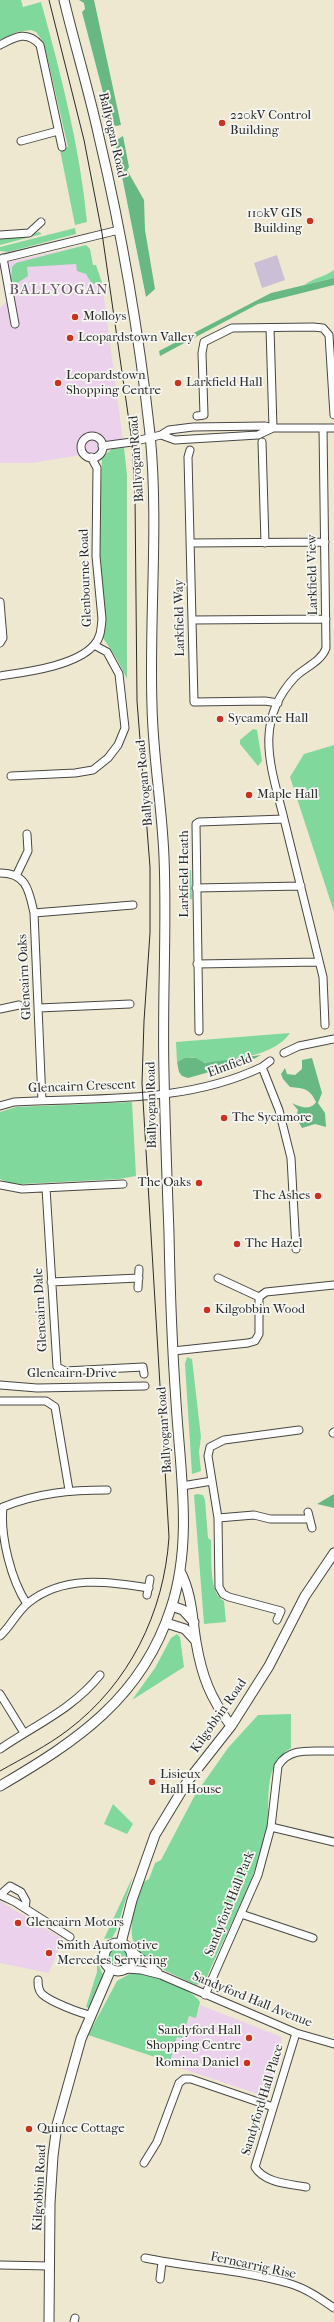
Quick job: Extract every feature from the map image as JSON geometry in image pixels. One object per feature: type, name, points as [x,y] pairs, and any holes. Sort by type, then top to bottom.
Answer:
[{"type":"street","name":"Ballyogan Road","points":[[0,1786],[75,1740],[101,1718],[127,1689],[144,1666],[166,1624],[172,1606],[180,1571],[183,1540],[182,1486],[173,1351],[165,1095],[164,875],[152,710],[154,565],[150,437],[139,352],[119,230],[99,136],[64,0]]},
{"type":"street","points":[[0,45],[26,35],[32,36],[40,44],[62,147]]},
{"type":"street","points":[[21,141],[58,131]]},
{"type":"street","points":[[0,235],[29,233],[41,222]]},
{"type":"street","points":[[15,324],[1,259],[119,230]]},
{"type":"street","points":[[197,416],[204,415],[202,353],[204,342],[232,328],[323,328],[329,335],[334,415]]},
{"type":"street","points":[[270,328],[273,428]]},
{"type":"street","points":[[92,457],[98,455],[102,446],[161,435],[169,430],[193,427],[265,426],[273,428],[334,428]]},
{"type":"street","points":[[161,435],[175,440],[258,435],[273,428]]},
{"type":"street","name":"Larkfield View","points":[[278,703],[295,677],[325,651],[325,542],[322,428]]},
{"type":"street","name":"Glenbourne Road","points":[[0,676],[49,667],[72,659],[94,645],[100,634],[102,619],[96,556],[97,468],[92,457],[85,455],[81,449],[84,439],[94,436],[100,440],[102,446]]},
{"type":"street","points":[[262,442],[265,543]]},
{"type":"street","name":"Larkfield Way","points":[[190,450],[188,457],[194,702],[265,700],[278,703]]},
{"type":"street","points":[[190,543],[325,542]]},
{"type":"street","points":[[0,602],[3,638],[0,643]]},
{"type":"street","points":[[192,620],[326,618]]},
{"type":"street","points":[[11,776],[75,773],[93,770],[108,758],[118,745],[124,728],[119,674],[107,652],[94,645]]},
{"type":"street","points":[[278,703],[268,734],[268,748],[324,985],[325,1025]]},
{"type":"street","name":"Larkfield Heath","points":[[199,1031],[196,827],[198,823],[284,818]]},
{"type":"street","points":[[0,874],[16,876],[28,851],[27,834]]},
{"type":"street","name":"Glencairn Oaks","points":[[16,876],[22,879],[28,889],[34,913],[42,1100]]},
{"type":"street","points":[[196,888],[301,886]]},
{"type":"street","points":[[34,913],[133,905]]},
{"type":"street","points":[[198,964],[319,962]]},
{"type":"street","points":[[39,1008],[130,1004]]},
{"type":"street","points":[[0,1010],[19,1005]]},
{"type":"street","points":[[284,1053],[299,1046],[334,1039]]},
{"type":"street","points":[[262,1067],[270,1062]]},
{"type":"street","name":"Elmfield","points":[[165,1095],[229,1082],[262,1067],[279,1110],[291,1158],[296,1249]]},
{"type":"street","name":"Glencairn Crescent","points":[[0,1106],[14,1102],[42,1100],[165,1095]]},
{"type":"street","points":[[0,1185],[22,1189],[123,1184]]},
{"type":"street","name":"Glencairn Dale","points":[[46,1188],[55,1364],[59,1369],[65,1371],[143,1367],[144,1374]]},
{"type":"street","points":[[138,1269],[138,1288]]},
{"type":"street","points":[[51,1282],[139,1278]]},
{"type":"street","points":[[218,1278],[259,1297]]},
{"type":"street","points":[[259,1297],[266,1292],[334,1285]]},
{"type":"street","points":[[173,1351],[248,1344],[255,1341],[258,1334],[259,1297]]},
{"type":"street","name":"Glencairn Drive","points":[[0,1384],[37,1388],[145,1386]]},
{"type":"street","points":[[0,1401],[46,1401],[55,1407],[69,1490]]},
{"type":"street","points":[[277,1620],[280,1610],[223,1594],[219,1588],[218,1518],[208,1456],[210,1448],[216,1442],[299,1430]]},
{"type":"street","points":[[182,1486],[212,1481]]},
{"type":"street","points":[[27,1604],[17,1589],[8,1562],[1,1520],[3,1507],[20,1501],[69,1490],[108,1490]]},
{"type":"street","points":[[218,1518],[254,1515],[270,1520],[308,1516],[312,1528]]},
{"type":"street","name":"Kilgobbin Road","points":[[121,1943],[132,1900],[155,1835],[187,1782],[230,1726],[269,1666],[305,1596],[334,1553]]},
{"type":"street","points":[[180,1571],[188,1587],[196,1642],[204,1677],[212,1698],[230,1726]]},
{"type":"street","points":[[0,1636],[27,1604],[54,1588],[83,1582],[114,1582],[148,1591],[150,1578]]},
{"type":"street","points":[[172,1606],[183,1610],[194,1622]]},
{"type":"street","points":[[166,1624],[185,1629],[196,1642]]},
{"type":"street","points":[[0,1749],[24,1733],[63,1712],[88,1690],[100,1675]]},
{"type":"street","points":[[0,1694],[24,1733]]},
{"type":"street","name":"Sandyford Hall Park","points":[[205,1995],[258,1875],[271,1827],[275,1774],[282,1759],[289,1754],[334,1751]]},
{"type":"street","points":[[271,1827],[334,1842]]},
{"type":"street","points":[[25,1908],[26,1901],[21,1892],[10,1886],[0,1895],[25,1908],[70,1937]]},
{"type":"street","points":[[241,1914],[313,1938]]},
{"type":"street","points":[[121,1943],[131,1950],[132,1962],[126,1969],[118,1971],[111,1969],[105,1962],[105,1952],[111,1945],[121,1943]]},
{"type":"street","name":"Sandyford Hall Avenue","points":[[131,1950],[161,1975]]},
{"type":"street","name":"Kilgobbin Road","points":[[49,2322],[50,2203],[52,2156],[57,2125],[81,2039],[111,1969]]},
{"type":"street","name":"Sandyford Hall Avenue","points":[[126,1969],[140,1970],[161,1975],[296,2033],[334,2044]]},
{"type":"street","points":[[38,1980],[38,1987],[43,1995],[76,2012],[91,2015]]},
{"type":"street","name":"Sandyford Hall Place","points":[[296,2033],[255,2167],[262,2176],[288,2184],[306,2187]]},
{"type":"street","points":[[144,2163],[157,2142],[179,2083],[184,2079],[191,2079],[273,2107]]},
{"type":"street","name":"Ferncarrig Rise","points":[[146,2258],[292,2284],[308,2291],[334,2308]]},
{"type":"street","points":[[160,2279],[162,2262]]},
{"type":"street","points":[[0,2265],[50,2266]]},
{"type":"shaded area","name":"Leopardstown Shopping Centre","points":[[86,245],[90,249],[93,265],[96,265],[102,283],[124,448],[32,463],[0,463],[0,308],[7,301],[0,264]]},
{"type":"shaded area","points":[[277,255],[285,280],[262,288],[254,263]]},
{"type":"shaded area","points":[[0,1901],[63,1939],[49,1973],[0,1963]]},
{"type":"shaded area","points":[[200,2005],[282,2037],[267,2097],[180,2068],[180,2066],[170,2062],[177,2037],[182,2038],[189,2016],[196,2018]]},
{"type":"green space","points":[[0,0],[21,0],[23,7],[41,2],[56,56],[75,139],[87,222],[75,225],[60,150],[68,147],[44,43],[36,32],[31,30],[17,32],[0,40]]},
{"type":"green space","points":[[79,0],[94,0],[121,125],[116,126],[111,123],[82,12],[85,9],[84,3]]},
{"type":"green space","points":[[123,136],[129,167],[127,170],[144,200],[145,230],[155,289],[146,297],[115,141]]},
{"type":"green space","points":[[75,228],[76,234],[8,252],[0,251],[0,247]]},
{"type":"green space","points":[[39,232],[42,234],[0,245],[0,238],[30,235]]},
{"type":"green space","points":[[86,245],[90,249],[93,265],[96,265],[102,283],[92,284],[86,274],[77,271],[76,264],[27,267],[28,276],[16,284],[11,280],[12,267],[16,263]]},
{"type":"green space","points":[[334,270],[334,278],[304,285],[327,274]]},
{"type":"green space","points":[[334,278],[334,285],[258,304],[160,356],[159,351],[271,293]]},
{"type":"green space","points":[[124,448],[127,475],[127,679],[117,659],[103,638],[105,618],[99,546],[102,457],[112,449]]},
{"type":"green space","points":[[253,729],[257,730],[262,761],[258,766],[240,744],[240,740]]},
{"type":"green space","points":[[334,745],[334,912],[290,777],[304,754]]},
{"type":"green space","points":[[184,870],[191,870],[192,899],[185,900]]},
{"type":"green space","points":[[290,1033],[283,1041],[274,1047],[252,1056],[207,1063],[193,1058],[186,1058],[177,1062],[176,1042]]},
{"type":"green space","points":[[261,1055],[252,1060],[188,1078],[182,1076],[179,1072],[177,1062],[185,1058],[196,1058],[205,1063]]},
{"type":"green space","points":[[312,1058],[322,1093],[318,1103],[325,1113],[326,1127],[315,1124],[302,1128],[296,1117],[298,1110],[292,1103],[302,1107],[311,1107],[316,1102],[311,1094],[306,1090],[290,1087],[283,1079],[281,1074],[285,1068],[287,1074],[295,1075],[302,1069],[302,1060]]},
{"type":"green space","points":[[132,1102],[136,1176],[119,1179],[22,1184],[9,1183],[0,1179],[0,1112],[16,1107]]},
{"type":"green space","points":[[187,1357],[192,1359],[201,1437],[199,1452],[201,1471],[192,1474],[185,1364]]},
{"type":"green space","points":[[334,1494],[334,1508],[317,1504]]},
{"type":"green space","points":[[194,1495],[203,1495],[205,1500],[208,1538],[211,1540],[213,1582],[219,1597],[224,1601],[226,1622],[204,1624]]},
{"type":"green space","points":[[177,1634],[180,1637],[184,1667],[132,1700],[155,1668],[171,1638]]},
{"type":"green space","points":[[291,1714],[291,1748],[281,1756],[271,1775],[269,1786],[268,1821],[261,1852],[247,1890],[205,1982],[196,1985],[159,1967],[146,1959],[137,1950],[133,1938],[132,1924],[135,1906],[143,1882],[149,1879],[155,1863],[161,1860],[195,1795],[228,1748],[258,1715]]},
{"type":"green space","points":[[113,1804],[133,1824],[127,1834],[104,1824]]},
{"type":"green space","points":[[133,1876],[116,1931],[112,1938],[104,1939]]},
{"type":"green space","points":[[118,1948],[124,1951],[127,1957],[124,1963],[118,1966],[112,1963],[109,1957],[112,1951]]},
{"type":"green space","points":[[97,1961],[103,1975],[89,2008],[86,2007],[97,1972]]},
{"type":"green space","points":[[133,1972],[149,1975],[170,1982],[188,1992],[200,2002],[196,2018],[189,2016],[182,2038],[177,2037],[170,2062],[88,2035],[117,1981]]},
{"type":"tram line","points":[[0,1771],[43,1747],[68,1730],[90,1712],[109,1691],[125,1669],[140,1645],[160,1593],[166,1565],[169,1537],[142,1083],[144,1021],[150,933],[150,867],[137,701],[135,496],[132,442],[102,233],[84,140],[49,0]]},
{"type":"place","name":"220kV Control Building","points":[[222,123]]},
{"type":"place","name":"110kV GIS Building","points":[[310,221]]},
{"type":"place","name":"Molloys","points":[[75,317]]},
{"type":"place","name":"Leopardstown Valley","points":[[70,338]]},
{"type":"place","name":"Leopardstown Shopping Centre","points":[[58,383]]},
{"type":"place","name":"Larkfield Hall","points":[[178,383]]},
{"type":"place","name":"Sycamore Hall","points":[[220,719]]},
{"type":"place","name":"Maple Hall","points":[[249,795]]},
{"type":"place","name":"The Sycamore","points":[[224,1118]]},
{"type":"place","name":"The Oaks","points":[[199,1183]]},
{"type":"place","name":"The Ashes","points":[[318,1196]]},
{"type":"place","name":"The Hazel","points":[[237,1244]]},
{"type":"place","name":"Kilgobbin Wood","points":[[207,1310]]},
{"type":"place","name":"Lisieux Hall House","points":[[152,1782]]},
{"type":"place","name":"Glencairn Motors","points":[[18,1923]]},
{"type":"place","name":"Smith Automotive Mercedes Servicing","points":[[49,1953]]},
{"type":"place","name":"Sandyford Hall Shopping Centre","points":[[249,2038]]},
{"type":"place","name":"Romina Daniel","points":[[247,2063]]},
{"type":"place","name":"Quince Cottage","points":[[29,2129]]},
{"type":"district","name":"BALLYOGAN","points":[[59,290]]}]
